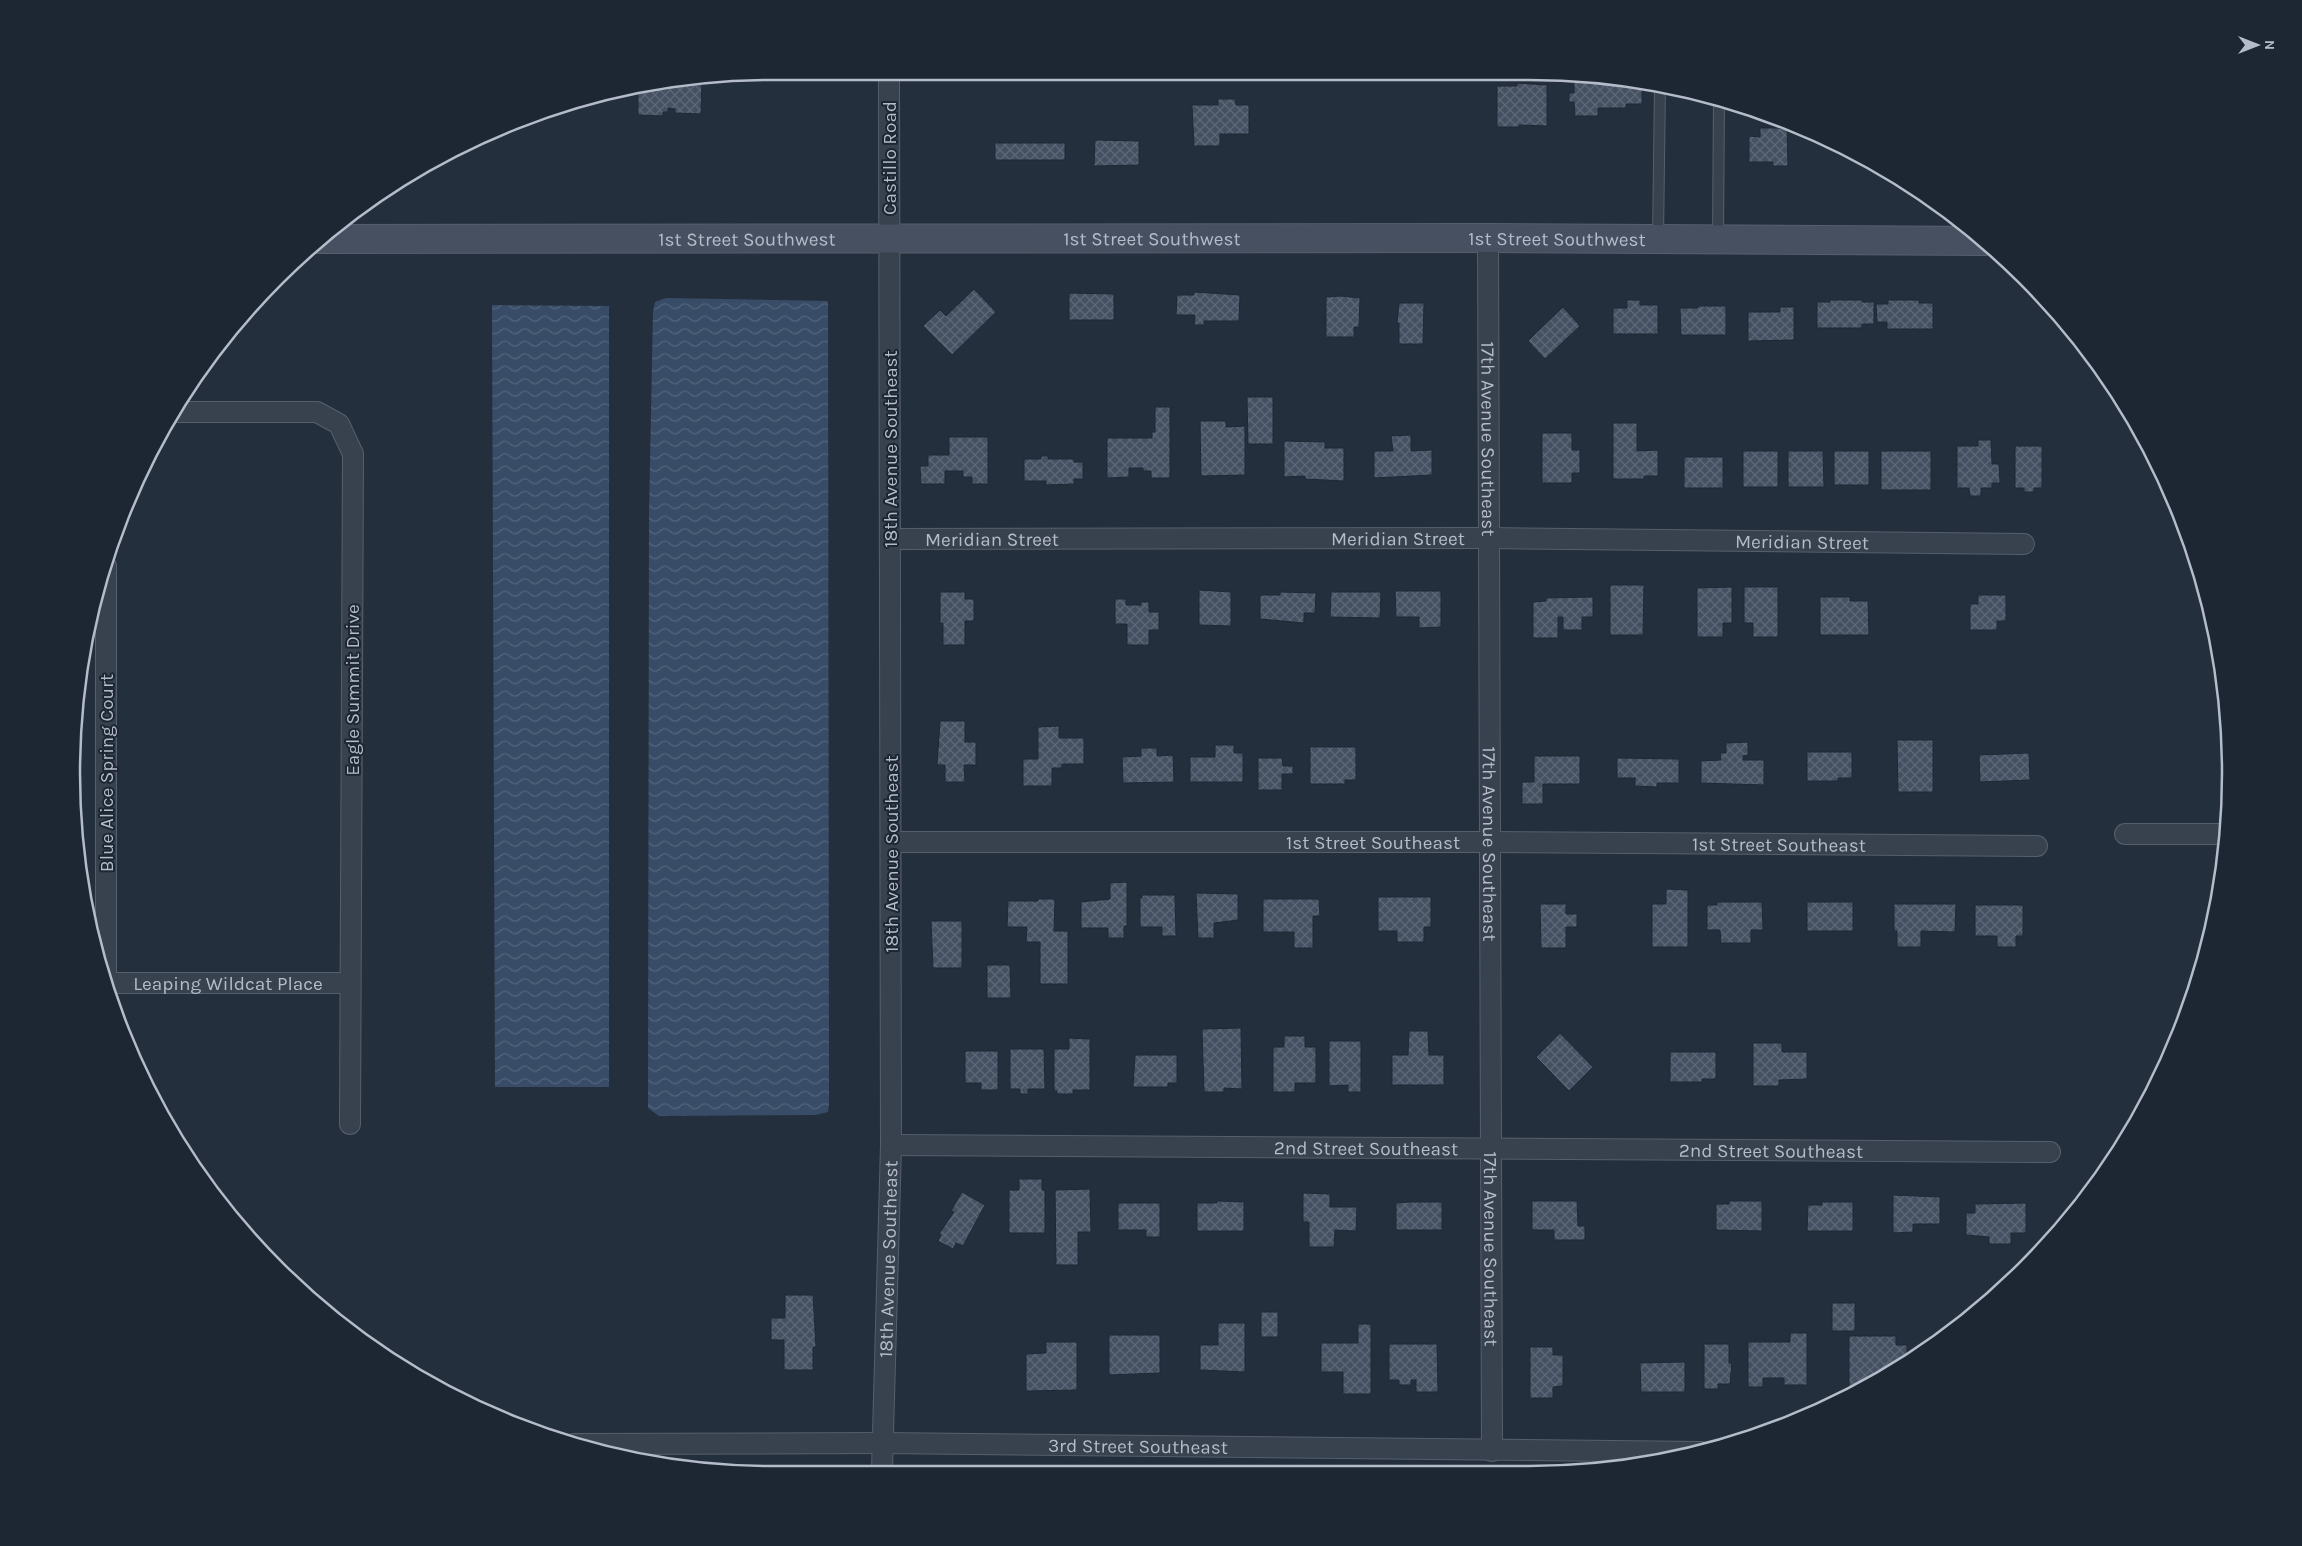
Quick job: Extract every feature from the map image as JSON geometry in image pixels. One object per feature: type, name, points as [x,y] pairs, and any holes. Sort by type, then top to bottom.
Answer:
[{"type":"street","name":"Castillo Road","points":[[889,80],[889,239]]},
{"type":"street","name":"1st Street Southwest","points":[[332,239],[1488,238],[1973,241]]},
{"type":"street","name":"17th Avenue Southeast","points":[[1488,238],[1492,1451]]},
{"type":"street","name":"18th Avenue Southeast","points":[[882,1466],[891,1145],[889,239]]},
{"type":"street","name":"Eagle Summit Drive","points":[[182,412],[317,412],[339,424],[353,454],[350,1124]]},
{"type":"street","name":"Meridian Street","points":[[890,539],[1490,538],[2024,544]]},
{"type":"street","name":"Blue Alice Spring Court","points":[[106,587],[106,959]]},
{"type":"street","points":[[2125,834],[2219,834]]},
{"type":"street","name":"1st Street Southeast","points":[[891,842],[1491,842],[2037,846]]},
{"type":"street","name":"Leaping Wildcat Place","points":[[113,981],[350,982]]},
{"type":"street","name":"2nd Street Southeast","points":[[891,1145],[1492,1147],[2050,1152]]},
{"type":"street","name":"3rd Street Southeast","points":[[602,1444],[882,1443],[1665,1453]]},
{"type":"lane","points":[[1658,239],[1660,92]]},
{"type":"lane","points":[[1718,239],[1719,107]]},
{"type":"water","points":[[666,298],[828,301],[829,1104],[828,1112],[815,1115],[659,1116],[648,1108],[649,515],[653,312],[655,302]]},
{"type":"water","points":[[492,305],[609,306],[609,1087],[495,1087]]},
{"type":"building","points":[[1568,81],[1574,81],[1642,90],[1642,104],[1626,104],[1626,108],[1598,108],[1598,116],[1575,116],[1574,102],[1569,102],[1569,93],[1574,93],[1574,83],[1568,83]]},
{"type":"building","points":[[1517,83],[1547,85],[1547,126],[1519,125],[1519,127],[1497,127],[1497,86],[1517,86]]},
{"type":"building","points":[[702,84],[701,114],[675,113],[675,109],[668,108],[668,112],[663,112],[663,116],[638,115],[638,93]]},
{"type":"building","points":[[1218,99],[1235,99],[1236,105],[1249,105],[1249,134],[1220,134],[1220,146],[1194,146],[1192,105],[1218,105]]},
{"type":"building","points":[[1760,128],[1781,128],[1787,130],[1788,166],[1773,166],[1773,162],[1749,162],[1749,136],[1760,137]]},
{"type":"building","points":[[1095,140],[1139,141],[1139,165],[1094,166]]},
{"type":"building","points":[[995,143],[1065,143],[1065,160],[995,160]]},
{"type":"building","points":[[974,289],[996,312],[952,355],[923,326],[940,310],[946,316]]},
{"type":"building","points":[[1194,292],[1240,295],[1239,321],[1204,321],[1204,325],[1194,325],[1195,315],[1176,315],[1177,295],[1194,295]]},
{"type":"building","points":[[1069,293],[1114,294],[1114,320],[1069,320]]},
{"type":"building","points":[[1326,297],[1360,298],[1359,327],[1354,327],[1354,337],[1326,337]]},
{"type":"building","points":[[1627,300],[1640,300],[1640,305],[1658,305],[1658,334],[1613,334],[1613,308],[1627,308]]},
{"type":"building","points":[[1830,300],[1874,302],[1874,324],[1862,324],[1862,328],[1817,328],[1817,302],[1830,302]]},
{"type":"building","points":[[1888,300],[1919,300],[1919,303],[1933,303],[1933,329],[1887,329],[1887,322],[1877,322],[1876,304],[1888,304]]},
{"type":"building","points":[[1399,303],[1424,303],[1423,344],[1399,344],[1399,323],[1397,323]]},
{"type":"building","points":[[1698,306],[1726,306],[1726,335],[1681,335],[1680,308],[1698,308]]},
{"type":"building","points":[[1563,307],[1580,326],[1545,359],[1528,341]]},
{"type":"building","points":[[1780,307],[1794,307],[1794,340],[1748,341],[1748,312],[1780,312]]},
{"type":"building","points":[[1247,397],[1273,397],[1273,444],[1248,444]]},
{"type":"building","points":[[1155,407],[1170,407],[1170,478],[1151,478],[1151,471],[1143,471],[1143,468],[1129,468],[1129,477],[1107,478],[1107,438],[1152,438],[1152,432],[1155,432]]},
{"type":"building","points":[[1200,421],[1226,421],[1226,427],[1245,426],[1245,475],[1201,476]]},
{"type":"building","points":[[1613,423],[1637,423],[1637,451],[1658,450],[1658,476],[1644,476],[1644,479],[1613,479]]},
{"type":"building","points":[[1542,433],[1572,433],[1572,450],[1580,450],[1580,473],[1572,473],[1572,483],[1542,483]]},
{"type":"building","points":[[1411,435],[1411,451],[1432,450],[1432,475],[1374,478],[1374,451],[1393,451],[1391,436]]},
{"type":"building","points":[[949,437],[988,437],[988,484],[972,484],[972,477],[963,477],[963,471],[945,471],[945,484],[921,484],[920,466],[928,466],[928,455],[949,455]]},
{"type":"building","points":[[1978,440],[1991,440],[1992,464],[1999,464],[2000,483],[1992,483],[1992,488],[1981,488],[1981,496],[1970,496],[1969,488],[1957,488],[1957,446],[1978,446]]},
{"type":"building","points":[[1284,441],[1325,442],[1325,448],[1344,448],[1344,481],[1305,479],[1305,476],[1284,477]]},
{"type":"building","points":[[2015,446],[2042,446],[2042,488],[2034,488],[2034,492],[2024,492],[2024,488],[2015,488]]},
{"type":"building","points":[[1743,451],[1778,451],[1778,487],[1743,487]]},
{"type":"building","points":[[1788,451],[1823,451],[1824,487],[1788,487]]},
{"type":"building","points":[[1834,451],[1869,451],[1869,485],[1834,485]]},
{"type":"building","points":[[1881,451],[1931,451],[1931,490],[1881,490]]},
{"type":"building","points":[[1041,456],[1048,456],[1048,459],[1074,459],[1074,462],[1083,462],[1083,479],[1074,479],[1074,484],[1046,485],[1046,481],[1024,481],[1024,459],[1041,459]]},
{"type":"building","points":[[1684,457],[1723,457],[1723,488],[1684,488]]},
{"type":"building","points":[[1610,585],[1644,585],[1643,635],[1610,635]]},
{"type":"building","points":[[1732,587],[1732,623],[1723,623],[1723,637],[1697,637],[1697,588]]},
{"type":"building","points":[[1744,587],[1778,587],[1778,637],[1753,637],[1753,623],[1744,623]]},
{"type":"building","points":[[1199,590],[1231,592],[1231,626],[1199,625]]},
{"type":"building","points":[[1395,591],[1441,591],[1441,627],[1419,628],[1419,617],[1396,617]]},
{"type":"building","points":[[940,592],[965,592],[965,599],[974,599],[974,621],[965,621],[965,645],[943,645],[943,623],[940,623]]},
{"type":"building","points":[[1280,592],[1316,593],[1315,613],[1304,613],[1304,623],[1260,619],[1260,595],[1280,595]]},
{"type":"building","points":[[1331,592],[1381,592],[1380,618],[1330,617]]},
{"type":"building","points":[[1978,595],[2006,595],[2006,621],[1997,621],[1997,630],[1970,630],[1970,604],[1978,604]]},
{"type":"building","points":[[1593,597],[1593,617],[1582,617],[1582,630],[1563,630],[1563,617],[1558,617],[1558,638],[1533,638],[1533,602],[1546,601],[1546,598]]},
{"type":"building","points":[[1820,597],[1850,597],[1850,601],[1868,601],[1869,635],[1820,635]]},
{"type":"building","points":[[1115,599],[1126,599],[1126,605],[1141,605],[1141,602],[1149,602],[1149,612],[1159,612],[1159,630],[1149,630],[1149,645],[1127,645],[1127,624],[1115,624]]},
{"type":"building","points":[[940,721],[965,721],[965,742],[976,742],[976,765],[964,765],[965,782],[945,782],[945,765],[937,765]]},
{"type":"building","points":[[1059,726],[1059,738],[1084,738],[1084,764],[1062,764],[1062,768],[1052,768],[1052,786],[1023,786],[1023,759],[1038,759],[1038,727]]},
{"type":"building","points":[[1897,740],[1933,740],[1933,792],[1898,792]]},
{"type":"building","points":[[1748,742],[1748,755],[1743,756],[1743,760],[1764,760],[1764,785],[1701,783],[1701,761],[1721,760],[1720,753],[1726,753],[1726,743]]},
{"type":"building","points":[[1215,745],[1234,745],[1234,753],[1243,753],[1243,782],[1190,782],[1190,757],[1215,757]]},
{"type":"building","points":[[1310,747],[1356,747],[1356,780],[1345,780],[1345,784],[1310,784]]},
{"type":"building","points":[[1141,748],[1157,748],[1157,756],[1173,755],[1174,782],[1123,783],[1122,757],[1141,756]]},
{"type":"building","points":[[1807,752],[1852,752],[1852,778],[1838,778],[1838,781],[1807,781]]},
{"type":"building","points":[[2029,753],[2030,780],[1980,782],[1979,755]]},
{"type":"building","points":[[1534,756],[1580,756],[1580,784],[1543,784],[1543,804],[1522,804],[1522,782],[1534,782]]},
{"type":"building","points":[[1258,758],[1282,758],[1283,766],[1293,766],[1293,774],[1282,774],[1282,790],[1258,790]]},
{"type":"building","points":[[1617,758],[1679,759],[1679,783],[1657,783],[1657,787],[1635,786],[1635,778],[1617,778]]},
{"type":"building","points":[[1127,882],[1127,926],[1124,926],[1124,938],[1108,938],[1108,928],[1081,928],[1081,902],[1110,899],[1110,883]]},
{"type":"building","points":[[1666,889],[1688,890],[1688,947],[1652,947],[1652,904],[1666,904]]},
{"type":"building","points":[[1196,893],[1238,894],[1238,920],[1214,923],[1214,938],[1198,938]]},
{"type":"building","points":[[1142,895],[1175,895],[1176,936],[1162,936],[1162,927],[1140,927],[1140,898],[1142,898]]},
{"type":"building","points":[[1378,897],[1431,897],[1431,927],[1424,927],[1424,942],[1397,942],[1397,931],[1378,931]]},
{"type":"building","points":[[1038,899],[1055,899],[1054,931],[1068,931],[1068,984],[1040,984],[1040,942],[1026,942],[1027,927],[1007,927],[1008,901],[1038,901]]},
{"type":"building","points":[[1263,899],[1319,899],[1320,916],[1313,916],[1313,948],[1294,948],[1294,932],[1263,932]]},
{"type":"building","points":[[1717,902],[1762,902],[1763,930],[1751,930],[1751,943],[1721,943],[1720,930],[1707,930],[1707,905],[1717,905]]},
{"type":"building","points":[[1807,902],[1853,902],[1853,931],[1807,931]]},
{"type":"building","points":[[1540,904],[1566,904],[1566,914],[1577,914],[1577,927],[1566,927],[1566,948],[1541,948]]},
{"type":"building","points":[[1894,904],[1956,904],[1955,932],[1921,931],[1921,947],[1897,947],[1897,931],[1894,931]]},
{"type":"building","points":[[1975,905],[2023,905],[2023,936],[2016,936],[2016,947],[1997,947],[1997,936],[1975,936]]},
{"type":"building","points":[[931,921],[962,921],[962,968],[933,968]]},
{"type":"building","points":[[987,965],[1010,965],[1011,998],[987,998]]},
{"type":"building","points":[[1241,1028],[1242,1089],[1224,1088],[1224,1092],[1204,1092],[1202,1029]]},
{"type":"building","points":[[1409,1031],[1428,1031],[1429,1055],[1444,1055],[1444,1085],[1392,1085],[1392,1055],[1408,1055]]},
{"type":"building","points":[[1560,1033],[1593,1067],[1569,1091],[1536,1057]]},
{"type":"building","points":[[1284,1036],[1305,1036],[1305,1047],[1316,1047],[1316,1083],[1295,1083],[1295,1092],[1273,1092],[1273,1047],[1284,1047]]},
{"type":"building","points":[[1069,1038],[1090,1039],[1090,1090],[1073,1090],[1073,1094],[1057,1094],[1057,1091],[1054,1091],[1054,1049],[1069,1049]]},
{"type":"building","points":[[1329,1041],[1361,1041],[1361,1092],[1348,1092],[1348,1085],[1329,1086]]},
{"type":"building","points":[[1753,1043],[1782,1043],[1782,1052],[1807,1052],[1807,1079],[1779,1080],[1779,1086],[1753,1086]]},
{"type":"building","points":[[1010,1049],[1044,1049],[1045,1089],[1028,1089],[1028,1094],[1020,1094],[1020,1089],[1010,1089]]},
{"type":"building","points":[[965,1051],[998,1051],[998,1090],[981,1090],[981,1083],[965,1083]]},
{"type":"building","points":[[1670,1052],[1716,1052],[1716,1079],[1702,1079],[1702,1082],[1670,1082]]},
{"type":"building","points":[[1135,1055],[1177,1055],[1177,1083],[1168,1083],[1168,1087],[1133,1087]]},
{"type":"building","points":[[1019,1179],[1042,1179],[1042,1190],[1045,1190],[1045,1233],[1009,1233],[1009,1190],[1019,1190]]},
{"type":"building","points":[[1090,1189],[1091,1232],[1078,1232],[1078,1265],[1056,1265],[1055,1190]]},
{"type":"building","points":[[962,1192],[985,1205],[963,1246],[956,1243],[953,1249],[938,1241],[941,1235],[939,1234],[954,1212],[951,1211]]},
{"type":"building","points":[[1303,1193],[1330,1194],[1330,1207],[1357,1207],[1356,1231],[1335,1230],[1334,1247],[1309,1247],[1309,1222],[1303,1222]]},
{"type":"building","points":[[1893,1195],[1940,1197],[1940,1224],[1913,1224],[1913,1232],[1893,1233]]},
{"type":"building","points":[[1217,1201],[1244,1202],[1244,1231],[1197,1231],[1197,1203],[1217,1203]]},
{"type":"building","points":[[1532,1201],[1577,1201],[1578,1226],[1585,1226],[1585,1240],[1554,1240],[1554,1230],[1532,1230]]},
{"type":"building","points":[[1729,1201],[1762,1201],[1762,1231],[1716,1230],[1716,1204],[1729,1204]]},
{"type":"building","points":[[1442,1202],[1442,1230],[1396,1230],[1396,1203]]},
{"type":"building","points":[[1822,1202],[1853,1202],[1853,1231],[1807,1231],[1808,1205],[1822,1205]]},
{"type":"building","points":[[1118,1203],[1160,1203],[1160,1237],[1146,1237],[1146,1230],[1118,1230]]},
{"type":"building","points":[[2026,1203],[2026,1233],[2011,1233],[2011,1244],[1989,1244],[1989,1237],[1966,1235],[1966,1213],[1975,1213],[1975,1204]]},
{"type":"building","points":[[785,1295],[813,1295],[816,1347],[813,1347],[813,1370],[784,1370],[784,1340],[771,1340],[771,1318],[785,1318]]},
{"type":"building","points":[[1832,1303],[1855,1303],[1855,1331],[1832,1331]]},
{"type":"building","points":[[1261,1312],[1278,1312],[1278,1337],[1261,1337]]},
{"type":"building","points":[[1218,1323],[1245,1323],[1245,1372],[1200,1370],[1200,1345],[1218,1345]]},
{"type":"building","points":[[1358,1324],[1371,1324],[1371,1394],[1343,1394],[1343,1372],[1321,1372],[1321,1343],[1358,1343]]},
{"type":"building","points":[[1790,1333],[1807,1333],[1807,1385],[1784,1385],[1784,1378],[1763,1378],[1763,1387],[1748,1387],[1748,1342],[1790,1342]]},
{"type":"building","points":[[1109,1335],[1160,1335],[1160,1373],[1109,1375]]},
{"type":"building","points":[[1849,1336],[1896,1336],[1896,1345],[1907,1345],[1907,1353],[1849,1388]]},
{"type":"building","points":[[1046,1342],[1077,1342],[1077,1390],[1026,1391],[1026,1354],[1046,1353]]},
{"type":"building","points":[[1389,1344],[1437,1344],[1438,1392],[1416,1392],[1416,1380],[1411,1380],[1411,1385],[1399,1385],[1399,1380],[1389,1380]]},
{"type":"building","points":[[1704,1344],[1729,1344],[1729,1363],[1732,1363],[1730,1384],[1718,1384],[1718,1389],[1704,1389]]},
{"type":"building","points":[[1530,1347],[1553,1347],[1553,1355],[1563,1355],[1563,1386],[1553,1387],[1553,1398],[1530,1398]]},
{"type":"building","points":[[1685,1362],[1685,1392],[1641,1392],[1640,1363]]}]
